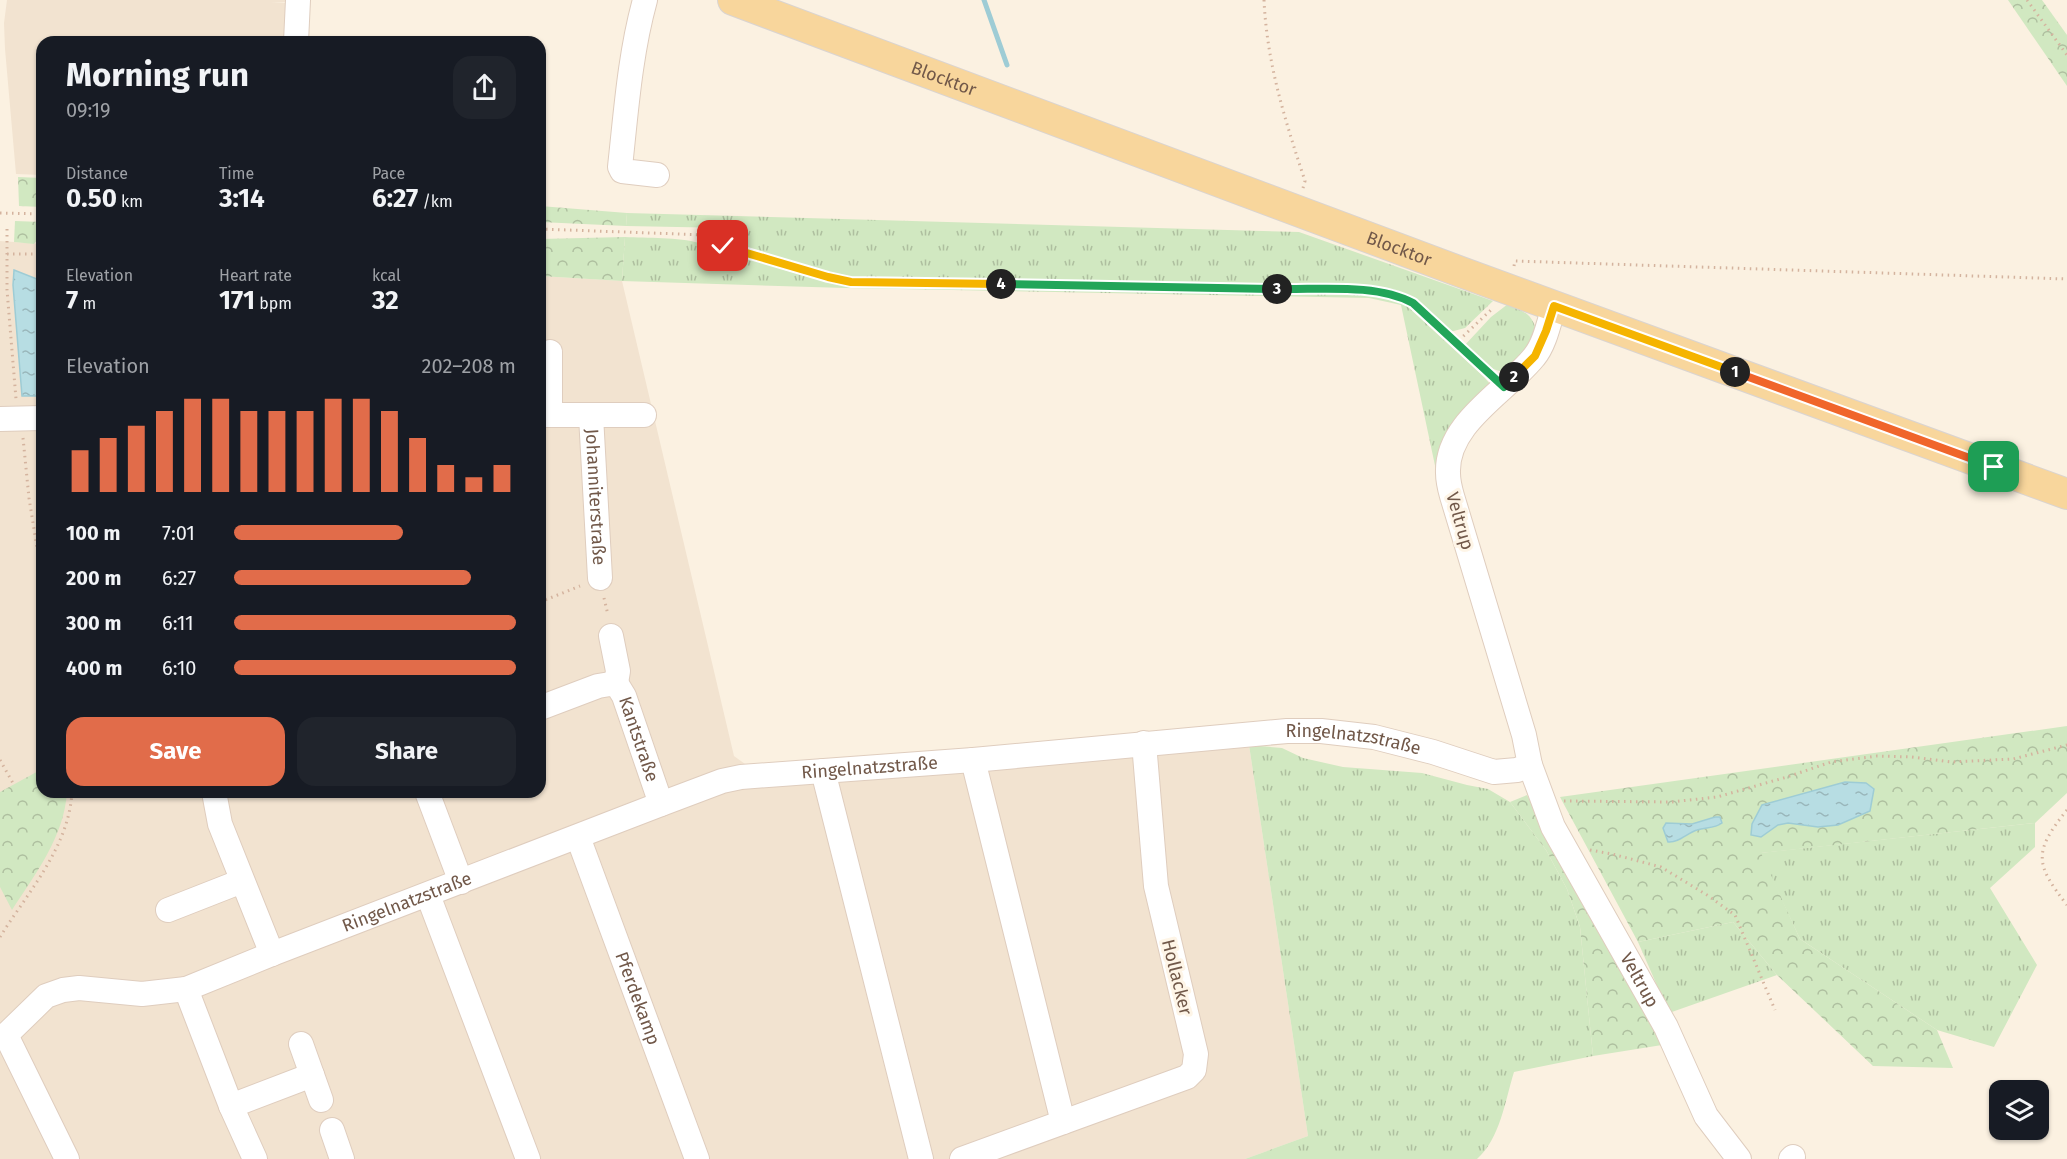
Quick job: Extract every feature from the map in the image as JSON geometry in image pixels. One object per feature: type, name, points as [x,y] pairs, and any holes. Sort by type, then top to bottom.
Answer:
[{"type":"main road","name":"Blocktor","points":[[733,0],[1554,306],[2067,494]]},
{"type":"street","points":[[296,36],[298,0]]},
{"type":"street","points":[[645,0],[639,21],[620,168],[622,171],[657,175]]},
{"type":"street","name":"Veltrup","points":[[1554,306],[1535,356],[1464,426],[1452,447],[1448,472],[1452,496],[1542,800],[1564,846],[1666,1027],[1706,1116],[1739,1159]]},
{"type":"street","name":"Johanniterstraße","points":[[546,402],[550,352]]},
{"type":"street","name":"Johanniterstraße","points":[[546,415],[644,415]]},
{"type":"street","name":"Johanniterstraße","points":[[591,416],[600,578]]},
{"type":"street","points":[[0,419],[36,418]]},
{"type":"street","points":[[611,636],[618,671],[616,683]]},
{"type":"street","name":"Kantstraße","points":[[546,706],[598,686],[616,683],[624,696],[661,804]]},
{"type":"street","name":"Ringelnatzstraße","points":[[67,1159],[3,1036],[46,996],[63,990],[79,988],[142,994],[186,989],[722,781],[741,777],[973,760],[1287,731],[1321,731],[1374,737],[1433,752],[1494,772],[1516,770],[1530,765]]},
{"type":"street","name":"Hollacker","points":[[962,1159],[1187,1077],[1196,1065],[1196,1054],[1156,886],[1144,743]]},
{"type":"street","points":[[973,760],[1064,1122]]},
{"type":"street","points":[[823,771],[921,1159]]},
{"type":"street","points":[[215,798],[220,824],[272,954]]},
{"type":"street","points":[[429,798],[461,882]]},
{"type":"street","name":"Pferdekamp","points":[[578,837],[697,1159]]},
{"type":"street","points":[[168,910],[242,881]]},
{"type":"street","points":[[428,895],[528,1159]]},
{"type":"street","points":[[186,989],[231,1106],[255,1159]]},
{"type":"street","points":[[301,1044],[321,1100]]},
{"type":"street","points":[[231,1106],[312,1075]]},
{"type":"street","points":[[332,1130],[342,1159]]},
{"type":"path","points":[[1264,0],[1268,44],[1282,112],[1305,180],[1298,210]]},
{"type":"path","points":[[2027,0],[2067,55]]},
{"type":"path","points":[[0,213],[36,214]]},
{"type":"path","points":[[546,229],[706,235],[723,246],[851,282],[1376,291],[1398,295],[1413,303],[1504,387]]},
{"type":"path","points":[[7,254],[36,254]]},
{"type":"path","points":[[1515,261],[2067,279]]},
{"type":"path","points":[[1455,344],[1500,301]]},
{"type":"path","points":[[546,600],[600,578],[611,636]]},
{"type":"path","points":[[1542,800],[1671,802],[1717,796],[1831,762],[1877,756],[1952,762],[2013,759],[2067,745]]},
{"type":"path","points":[[0,760],[14,785]]},
{"type":"path","points":[[0,937],[59,845],[72,798]]},
{"type":"path","points":[[2067,810],[2048,836],[2041,857],[2048,879],[2067,905]]},
{"type":"path","points":[[1564,846],[1612,854],[1662,867],[1735,915],[1775,1011]]},
{"type":"shaded area","points":[[7,0],[286,0],[285,2],[271,2],[288,3],[285,36],[36,36],[36,175],[16,174],[4,23]]},
{"type":"shaded area","points":[[0,241],[36,244],[36,798],[546,798],[546,276],[622,281],[734,756],[752,769],[1249,745],[1308,1136],[1245,1159],[0,1159]]},
{"type":"green space","points":[[2008,0],[2042,0],[2067,35],[2067,86]]},
{"type":"green space","points":[[18,177],[36,178],[36,207],[19,206]]},
{"type":"green space","points":[[546,206],[627,213],[626,226],[546,222]]},
{"type":"green space","points":[[627,213],[1299,232],[1493,301],[1465,328],[1450,332],[1409,295],[1389,289],[1365,286],[859,278],[821,271],[729,243],[728,228],[626,226]]},
{"type":"green space","points":[[15,221],[36,222],[34,244],[14,242]]},
{"type":"green space","points":[[625,237],[691,241],[812,278],[851,285],[1368,294],[1396,298],[1491,385],[1437,475],[1401,305],[1369,298],[845,288],[622,281]]},
{"type":"green space","points":[[625,237],[622,281],[546,276],[546,239]]},
{"type":"green space","points":[[1508,304],[1527,314],[1533,322],[1537,343],[1504,372],[1487,366],[1464,346],[1491,317]]},
{"type":"green space","points":[[2067,726],[2067,793],[2035,823],[1761,853],[1800,939],[1937,1030],[1953,1068],[1873,1066],[1777,975],[1733,922],[1638,942],[1560,797]]},
{"type":"green space","points":[[1249,745],[1282,748],[1303,758],[1343,767],[1422,773],[1488,789],[1510,802],[1546,850],[1567,889],[1580,927],[1593,1056],[1514,1072],[1496,1130],[1485,1151],[1477,1159],[1245,1159],[1308,1136]]},
{"type":"green space","points":[[36,772],[36,798],[66,798],[61,824],[55,839],[12,910],[0,887],[0,792]]},
{"type":"green space","points":[[1527,795],[1662,1045],[1593,1056],[1580,927],[1567,889],[1546,850],[1510,802]]},
{"type":"green space","points":[[2035,823],[2035,847],[1990,888],[2037,965],[1994,1047],[1937,1030],[1800,939],[1760,853]]},
{"type":"green space","points":[[1733,922],[1777,975],[1669,1013],[1638,942]]},
{"type":"water","points":[[14,270],[36,279],[36,396],[22,396],[13,285]]},
{"type":"water","points":[[1845,782],[1866,783],[1874,789],[1870,811],[1838,825],[1818,827],[1788,823],[1778,825],[1761,837],[1751,835],[1752,824],[1762,805]]},
{"type":"water","points":[[1720,817],[1722,823],[1668,842],[1663,828],[1666,823],[1692,824]]},
{"type":"waterway","points":[[984,0],[1007,65]]},
{"type":"route","points":[[723,246],[851,282],[1376,291],[1398,295],[1413,303],[1504,387],[1535,356],[1554,306],[1994,467]]}]
